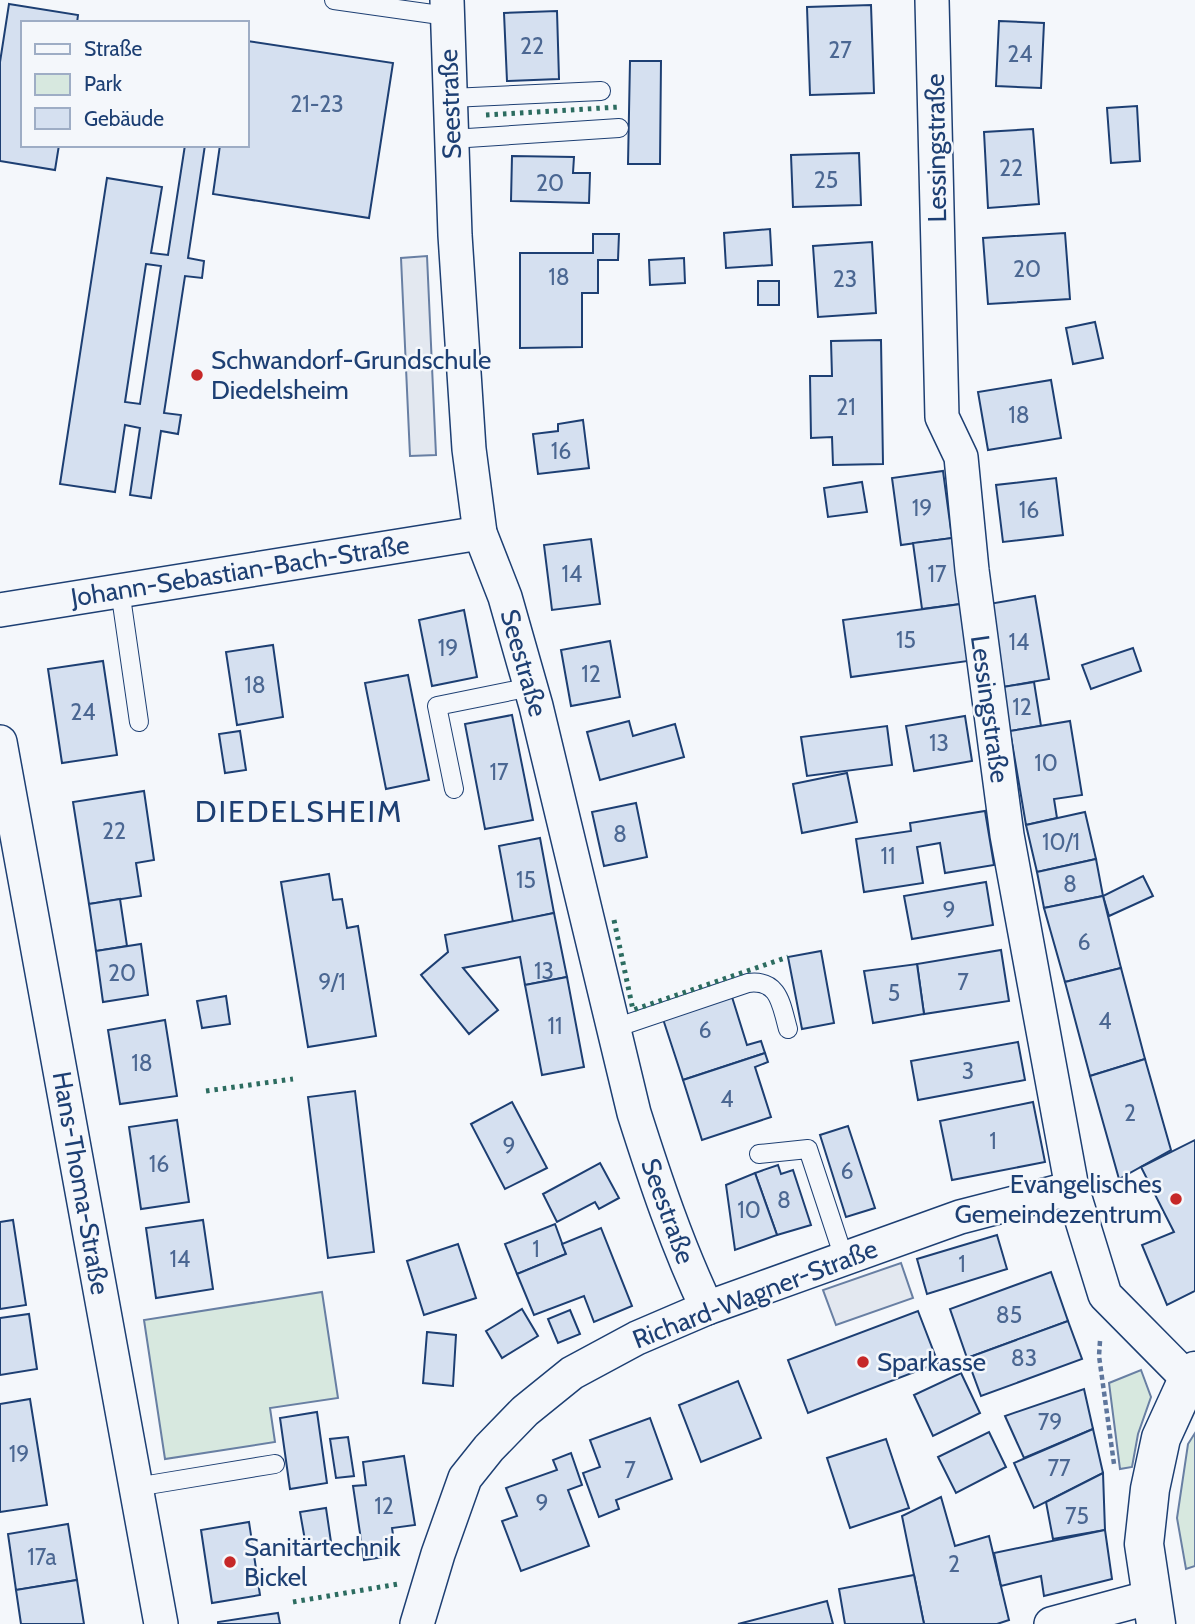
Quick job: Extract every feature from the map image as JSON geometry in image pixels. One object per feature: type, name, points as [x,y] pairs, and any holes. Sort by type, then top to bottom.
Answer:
[{"type":"street","name":"Lessingstraße","points":[[932,0],[942,417],[961,457],[972,570],[1007,835],[1072,1188],[1105,1295],[1191,1375]]},
{"type":"street","name":"Seestraße","points":[[447,8],[454,235],[468,435],[480,533],[505,597],[531,687],[634,1113],[654,1179],[707,1308]]},
{"type":"street","name":"Johann-Sebastian-Bach-Straße","points":[[0,610],[480,533]]},
{"type":"street","name":"Hans-Thoma-Straße","points":[[0,742],[161,1624]]},
{"type":"street","name":"Richard-Wagner-Straße","points":[[417,1624],[465,1478],[489,1448],[525,1411],[572,1373],[637,1338],[707,1308],[960,1217],[1072,1188]]},
{"type":"street","points":[[1051,1624],[1153,1610],[1144,1544],[1150,1489],[1161,1438],[1191,1375]]},
{"type":"lane","points":[[334,0],[447,8]]},
{"type":"lane","points":[[451,98],[601,91]]},
{"type":"lane","points":[[452,139],[619,128]]},
{"type":"lane","points":[[120,590],[139,722]]},
{"type":"lane","points":[[454,789],[438,706],[531,687]]},
{"type":"lane","points":[[612,1029],[748,983],[759,982],[767,984],[775,991],[789,1029]]},
{"type":"lane","points":[[759,1154],[808,1149],[844,1258]]},
{"type":"lane","points":[[136,1487],[275,1464]]},
{"type":"path","points":[[1105,1295],[1099,1356],[1115,1471],[1150,1489]]},
{"type":"green space","points":[[322,1292],[338,1398],[270,1408],[275,1442],[165,1459],[144,1320]]},
{"type":"green space","points":[[1141,1370],[1151,1397],[1138,1434],[1132,1467],[1120,1469],[1109,1383]]},
{"type":"green space","points":[[1195,1433],[1195,1566],[1186,1569],[1177,1518],[1188,1444]]},
{"type":"shaded area","points":[[427,256],[436,455],[410,456],[401,258]]},
{"type":"shaded area","points":[[901,1263],[913,1298],[836,1325],[823,1290]]},
{"type":"building","points":[[9,4],[78,15],[77,21],[21,21],[21,147],[59,147],[55,170],[0,161],[0,62]]},
{"type":"building","points":[[871,5],[874,93],[810,95],[807,7]]},
{"type":"building","points":[[557,11],[559,79],[507,81],[504,13]]},
{"type":"building","points":[[999,21],[1044,23],[1041,88],[996,86]]},
{"type":"building","points":[[248,41],[393,63],[369,218],[213,194],[220,147],[248,147]]},
{"type":"building","points":[[630,61],[661,61],[660,164],[628,164]]},
{"type":"building","points":[[1137,106],[1140,161],[1111,163],[1107,108]]},
{"type":"building","points":[[1033,129],[1039,204],[988,208],[984,132]]},
{"type":"building","points":[[185,147],[205,147],[188,258],[204,261],[202,278],[185,276],[164,413],[181,415],[178,434],[161,431],[151,498],[130,495],[140,428],[125,425],[115,492],[60,484],[107,178],[162,187],[151,253],[168,255]],"holes":[[[146,264],[161,266],[140,404],[125,402]]]},
{"type":"building","points":[[859,153],[861,205],[793,207],[791,155]]},
{"type":"building","points":[[512,156],[574,157],[573,173],[590,173],[589,203],[511,201]]},
{"type":"building","points":[[770,229],[772,265],[726,268],[724,233]]},
{"type":"building","points":[[1065,233],[1070,299],[988,304],[983,238]]},
{"type":"building","points":[[593,234],[619,234],[618,260],[598,260],[598,293],[582,293],[582,347],[520,348],[520,253],[593,253]]},
{"type":"building","points":[[872,242],[876,313],[818,317],[813,246]]},
{"type":"building","points":[[684,258],[685,283],[650,285],[649,260]]},
{"type":"building","points":[[758,281],[779,281],[779,305],[758,305]]},
{"type":"building","points":[[1095,322],[1103,358],[1073,364],[1066,328]]},
{"type":"building","points":[[881,340],[883,464],[833,465],[832,437],[811,438],[810,376],[832,376],[831,341]]},
{"type":"building","points":[[1051,380],[1061,438],[988,450],[978,392]]},
{"type":"building","points":[[583,420],[589,468],[538,474],[533,434],[558,431],[558,424]]},
{"type":"building","points":[[943,471],[952,538],[901,545],[892,478]]},
{"type":"building","points":[[1056,478],[1063,535],[1003,542],[996,485]]},
{"type":"building","points":[[862,482],[867,512],[828,517],[824,488]]},
{"type":"building","points":[[952,538],[961,604],[922,609],[913,543]]},
{"type":"building","points":[[591,539],[600,604],[552,610],[544,545]]},
{"type":"building","points":[[1035,596],[1049,679],[1003,687],[989,604]]},
{"type":"building","points":[[961,604],[968,661],[851,677],[843,620]]},
{"type":"building","points":[[464,610],[477,677],[432,686],[419,620]]},
{"type":"building","points":[[610,641],[620,697],[571,706],[561,650]]},
{"type":"building","points":[[273,645],[283,717],[237,725],[226,652]]},
{"type":"building","points":[[1133,648],[1141,671],[1091,689],[1082,665]]},
{"type":"building","points":[[103,661],[117,755],[62,763],[48,669]]},
{"type":"building","points":[[408,675],[429,780],[386,789],[365,683]]},
{"type":"building","points":[[1034,682],[1041,726],[1010,731],[1003,687]]},
{"type":"building","points":[[512,715],[533,820],[485,829],[465,724]]},
{"type":"building","points":[[965,716],[972,761],[914,771],[906,726]]},
{"type":"building","points":[[629,721],[633,736],[675,724],[684,757],[600,780],[587,732]]},
{"type":"building","points":[[1070,721],[1082,795],[1054,799],[1057,818],[1026,825],[1010,731]]},
{"type":"building","points":[[887,726],[892,765],[807,776],[801,737]]},
{"type":"building","points":[[240,731],[246,770],[225,773],[219,734]]},
{"type":"building","points":[[847,773],[857,822],[802,833],[793,784]]},
{"type":"building","points":[[144,791],[154,860],[136,863],[141,896],[89,904],[73,802]]},
{"type":"building","points":[[636,803],[647,857],[604,866],[592,812]]},
{"type":"building","points":[[985,811],[994,865],[945,873],[940,843],[917,847],[923,883],[864,892],[856,839],[911,831],[910,823]]},
{"type":"building","points":[[1085,812],[1096,859],[1037,872],[1026,825]]},
{"type":"building","points":[[540,838],[554,913],[513,922],[499,846]]},
{"type":"building","points":[[1096,859],[1103,896],[1044,908],[1037,872]]},
{"type":"building","points":[[329,874],[333,900],[342,899],[347,928],[358,926],[376,1036],[308,1047],[281,882]]},
{"type":"building","points":[[1143,876],[1153,896],[1109,916],[1103,896]]},
{"type":"building","points":[[986,882],[993,925],[912,939],[904,896]]},
{"type":"building","points":[[1103,896],[1121,968],[1065,982],[1044,908]]},
{"type":"building","points":[[120,899],[127,946],[96,951],[89,904]]},
{"type":"building","points":[[554,913],[567,977],[525,985],[520,957],[463,968],[498,1010],[469,1034],[421,975],[448,952],[445,935]]},
{"type":"building","points":[[141,944],[148,995],[103,1002],[96,951]]},
{"type":"building","points":[[1001,950],[1009,1001],[924,1014],[917,964]]},
{"type":"building","points":[[821,951],[834,1023],[802,1029],[788,957]]},
{"type":"building","points":[[917,964],[924,1014],[873,1023],[864,971]]},
{"type":"building","points":[[1121,968],[1145,1059],[1090,1076],[1065,982]]},
{"type":"building","points":[[567,977],[584,1067],[542,1075],[525,985]]},
{"type":"building","points":[[226,996],[230,1024],[202,1028],[197,1001]]},
{"type":"building","points":[[732,997],[747,1045],[761,1041],[765,1053],[683,1080],[663,1019]]},
{"type":"building","points":[[165,1020],[177,1096],[120,1104],[108,1030]]},
{"type":"building","points":[[1018,1042],[1025,1080],[918,1100],[911,1061]]},
{"type":"building","points":[[765,1053],[768,1062],[755,1067],[771,1117],[702,1140],[683,1080]]},
{"type":"building","points":[[1145,1059],[1171,1150],[1119,1179],[1090,1076]]},
{"type":"building","points":[[355,1091],[374,1252],[328,1258],[308,1097]]},
{"type":"building","points":[[512,1102],[547,1168],[505,1189],[471,1124]]},
{"type":"building","points":[[1033,1102],[1045,1162],[952,1180],[940,1121]]},
{"type":"building","points":[[177,1120],[189,1202],[141,1209],[129,1127]]},
{"type":"building","points":[[848,1126],[875,1208],[846,1217],[820,1135]]},
{"type":"building","name":"Evangelisches Gemeindezentrum","points":[[1195,1140],[1195,1291],[1167,1305],[1142,1245],[1174,1232],[1141,1167]]},
{"type":"building","points":[[600,1163],[619,1198],[599,1209],[595,1202],[557,1222],[543,1194]]},
{"type":"building","points":[[778,1165],[781,1174],[793,1170],[811,1225],[777,1235],[755,1173]]},
{"type":"building","points":[[755,1173],[777,1235],[735,1250],[726,1185]]},
{"type":"building","points":[[13,1220],[26,1305],[0,1309],[0,1222]]},
{"type":"building","points":[[203,1220],[213,1289],[156,1298],[146,1228]]},
{"type":"building","points":[[555,1224],[566,1254],[517,1274],[505,1244]]},
{"type":"building","points":[[601,1228],[632,1306],[594,1322],[584,1296],[534,1315],[517,1274],[566,1254],[562,1244]]},
{"type":"building","points":[[997,1235],[1007,1269],[927,1294],[917,1259]]},
{"type":"building","points":[[458,1244],[476,1298],[424,1315],[407,1261]]},
{"type":"building","points":[[1051,1272],[1068,1321],[967,1358],[950,1309]]},
{"type":"building","points":[[522,1309],[538,1336],[502,1358],[486,1331]]},
{"type":"building","points":[[570,1310],[580,1334],[558,1343],[548,1319]]},
{"type":"building","name":"Sparkasse","points":[[918,1311],[938,1363],[808,1413],[788,1360]]},
{"type":"building","points":[[29,1314],[37,1369],[0,1375],[0,1318]]},
{"type":"building","points":[[1068,1321],[1082,1359],[981,1396],[967,1358]]},
{"type":"building","points":[[427,1332],[456,1335],[453,1386],[423,1383]]},
{"type":"building","points":[[961,1373],[980,1413],[933,1436],[914,1395]]},
{"type":"building","points":[[738,1381],[761,1438],[701,1462],[679,1405]]},
{"type":"building","points":[[1084,1389],[1093,1429],[1024,1458],[1005,1416]]},
{"type":"building","points":[[30,1399],[47,1505],[0,1512],[0,1404]]},
{"type":"building","points":[[317,1412],[327,1483],[290,1489],[280,1418]]},
{"type":"building","points":[[650,1418],[672,1479],[616,1500],[619,1509],[599,1517],[583,1473],[600,1467],[590,1440]]},
{"type":"building","points":[[1093,1429],[1103,1473],[1034,1508],[1014,1463]]},
{"type":"building","points":[[989,1432],[1006,1467],[956,1493],[938,1457]]},
{"type":"building","points":[[348,1437],[354,1476],[336,1478],[330,1439]]},
{"type":"building","points":[[886,1439],[909,1508],[850,1528],[827,1458]]},
{"type":"building","points":[[571,1453],[582,1485],[568,1490],[589,1546],[521,1571],[502,1521],[517,1516],[506,1488],[557,1470],[553,1460]]},
{"type":"building","points":[[404,1456],[415,1525],[392,1528],[396,1555],[364,1560],[353,1486],[366,1485],[363,1462]]},
{"type":"building","points":[[1103,1473],[1105,1530],[1053,1539],[1046,1502]]},
{"type":"building","points":[[941,1497],[955,1546],[989,1536],[1009,1620],[997,1624],[924,1624],[902,1516]]},
{"type":"building","points":[[326,1508],[331,1542],[306,1546],[300,1512]]},
{"type":"building","name":"Sanitärtechnik Bickel","points":[[249,1522],[260,1595],[212,1603],[201,1530]]},
{"type":"building","points":[[68,1524],[77,1580],[16,1590],[8,1534]]},
{"type":"building","points":[[1105,1530],[1112,1579],[1044,1596],[1041,1576],[1001,1586],[994,1553]]},
{"type":"building","points":[[914,1575],[924,1624],[845,1624],[839,1589]]},
{"type":"building","points":[[77,1580],[84,1624],[21,1624],[16,1590]]},
{"type":"building","points":[[827,1601],[833,1624],[738,1624]]},
{"type":"building","points":[[278,1613],[280,1624],[218,1624],[218,1622]]},
{"type":"hedge","points":[[486,115],[619,107]]},
{"type":"hedge","points":[[614,920],[633,1010],[788,957]]},
{"type":"hedge","points":[[206,1091],[293,1079]]},
{"type":"hedge","points":[[293,1602],[398,1584]]},
{"type":"place","name":"Schwandorf-Grundschule Diedelsheim","points":[[197,375]]},
{"type":"place","name":"Evangelisches Gemeindezentrum","points":[[1176,1199]]},
{"type":"place","name":"Sparkasse","points":[[863,1362]]},
{"type":"place","name":"Sanitärtechnik Bickel","points":[[230,1562]]},
{"type":"district","name":"DIEDELSHEIM","points":[[299,812]]}]
